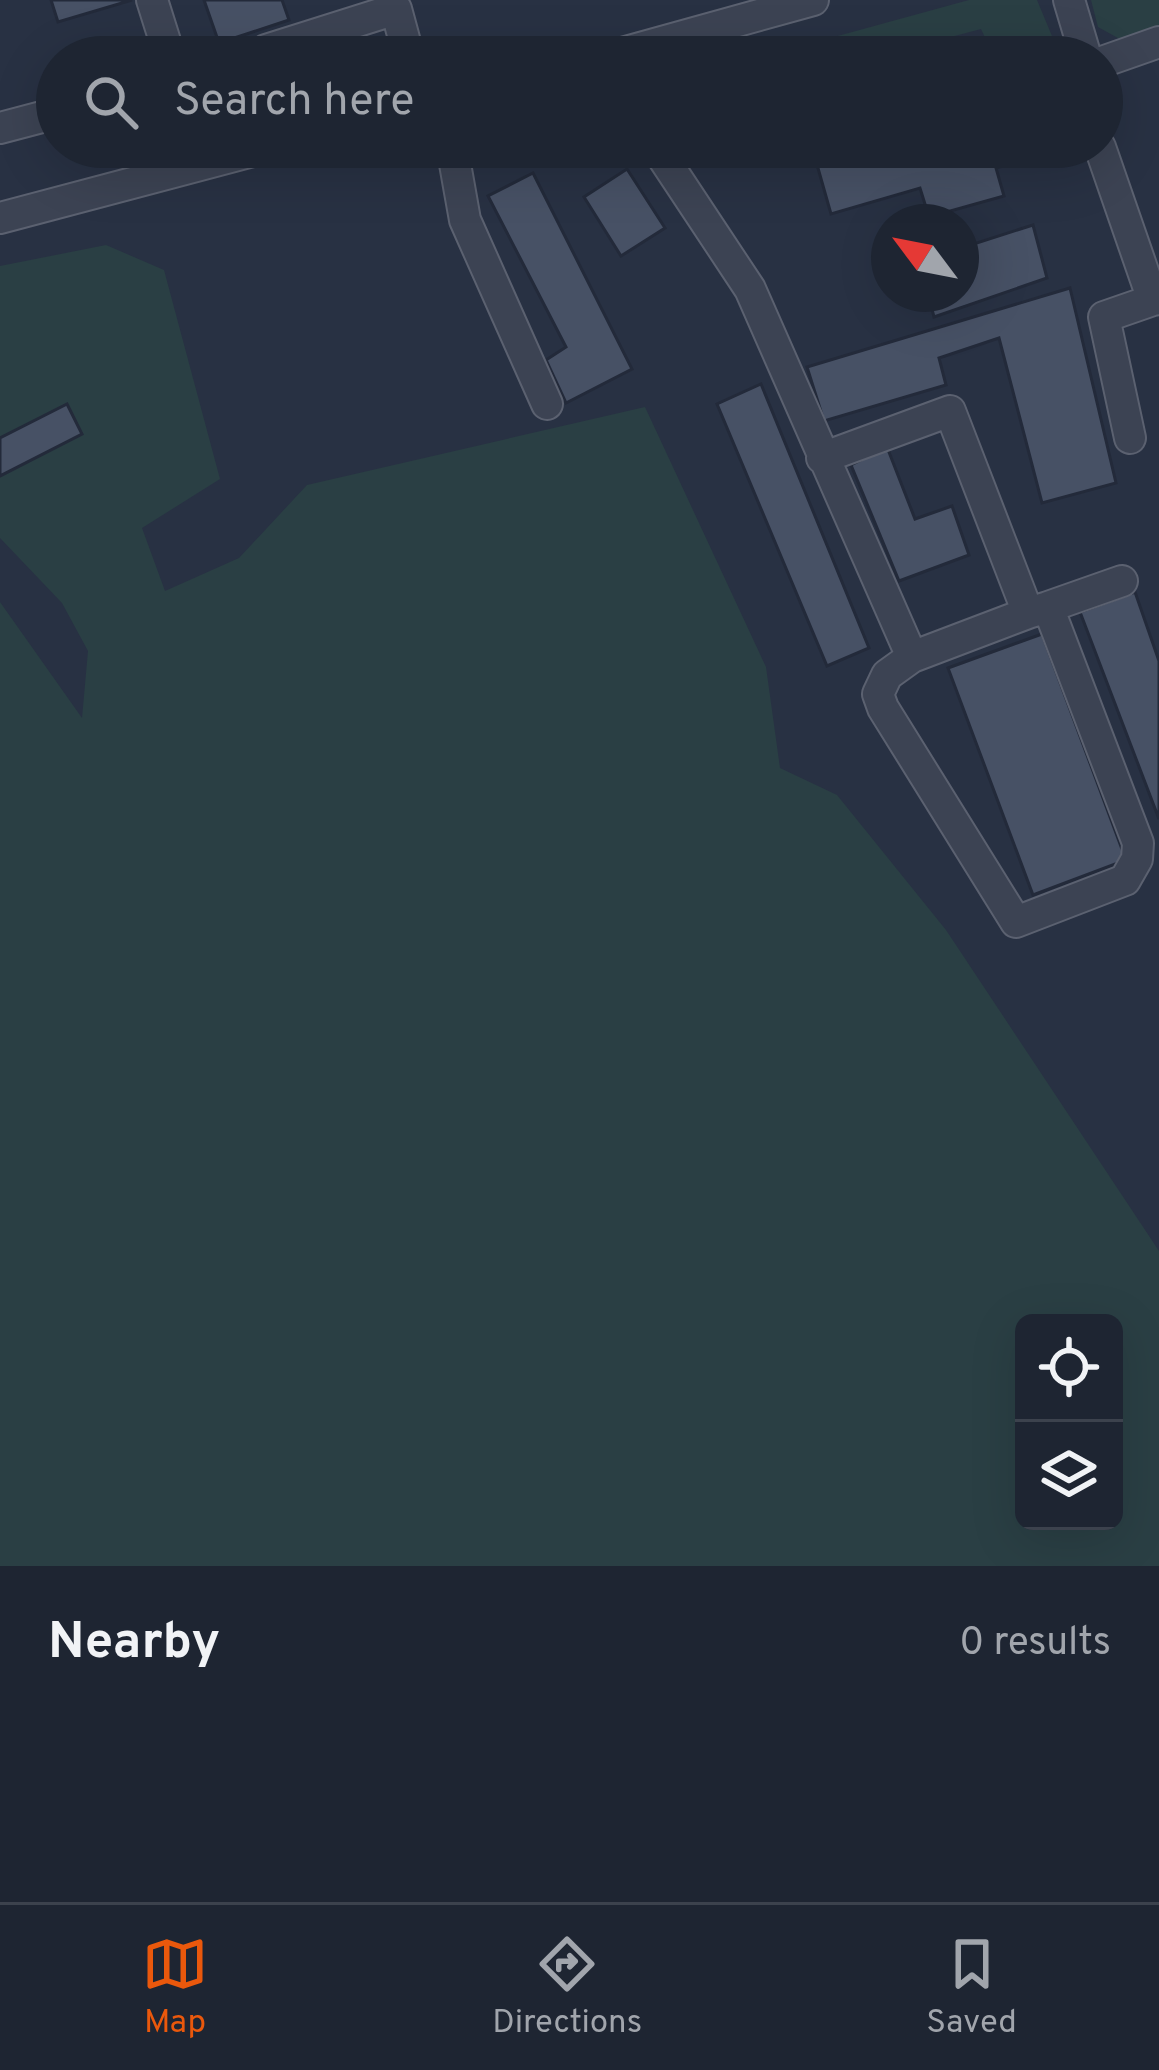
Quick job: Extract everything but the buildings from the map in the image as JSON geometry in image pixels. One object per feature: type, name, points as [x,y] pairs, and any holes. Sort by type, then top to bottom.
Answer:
[{"type":"street","points":[[152,0],[163,36]]},
{"type":"street","points":[[684,36],[813,0]]},
{"type":"street","points":[[1069,0],[1080,36]]},
{"type":"street","points":[[310,36],[396,9],[403,36]]},
{"type":"street","points":[[1123,55],[1159,42]]},
{"type":"street","points":[[0,128],[36,119]]},
{"type":"street","points":[[0,218],[159,168]]},
{"type":"street","points":[[456,168],[465,220],[547,404]]},
{"type":"street","points":[[674,168],[750,289],[912,657]]},
{"type":"street","points":[[1108,168],[1156,300],[1104,317],[1130,439]]},
{"type":"street","points":[[822,458],[950,411],[1038,610],[1138,843],[1137,860],[1126,880],[1016,922],[878,694],[886,675],[912,657],[1038,610],[1122,580]]},
{"type":"green space","points":[[969,0],[1037,0],[1052,36],[984,36],[981,29],[955,36],[838,36]]},
{"type":"green space","points":[[1091,0],[1159,0],[1159,31],[1127,43],[1123,36],[1098,27]]},
{"type":"green space","points":[[106,245],[164,270],[220,479],[142,528],[165,591],[239,558],[307,485],[645,407],[766,667],[780,768],[837,795],[946,930],[1159,1251],[1159,1566],[0,1566],[0,602],[82,718],[88,651],[62,603],[0,538],[0,266]]}]
